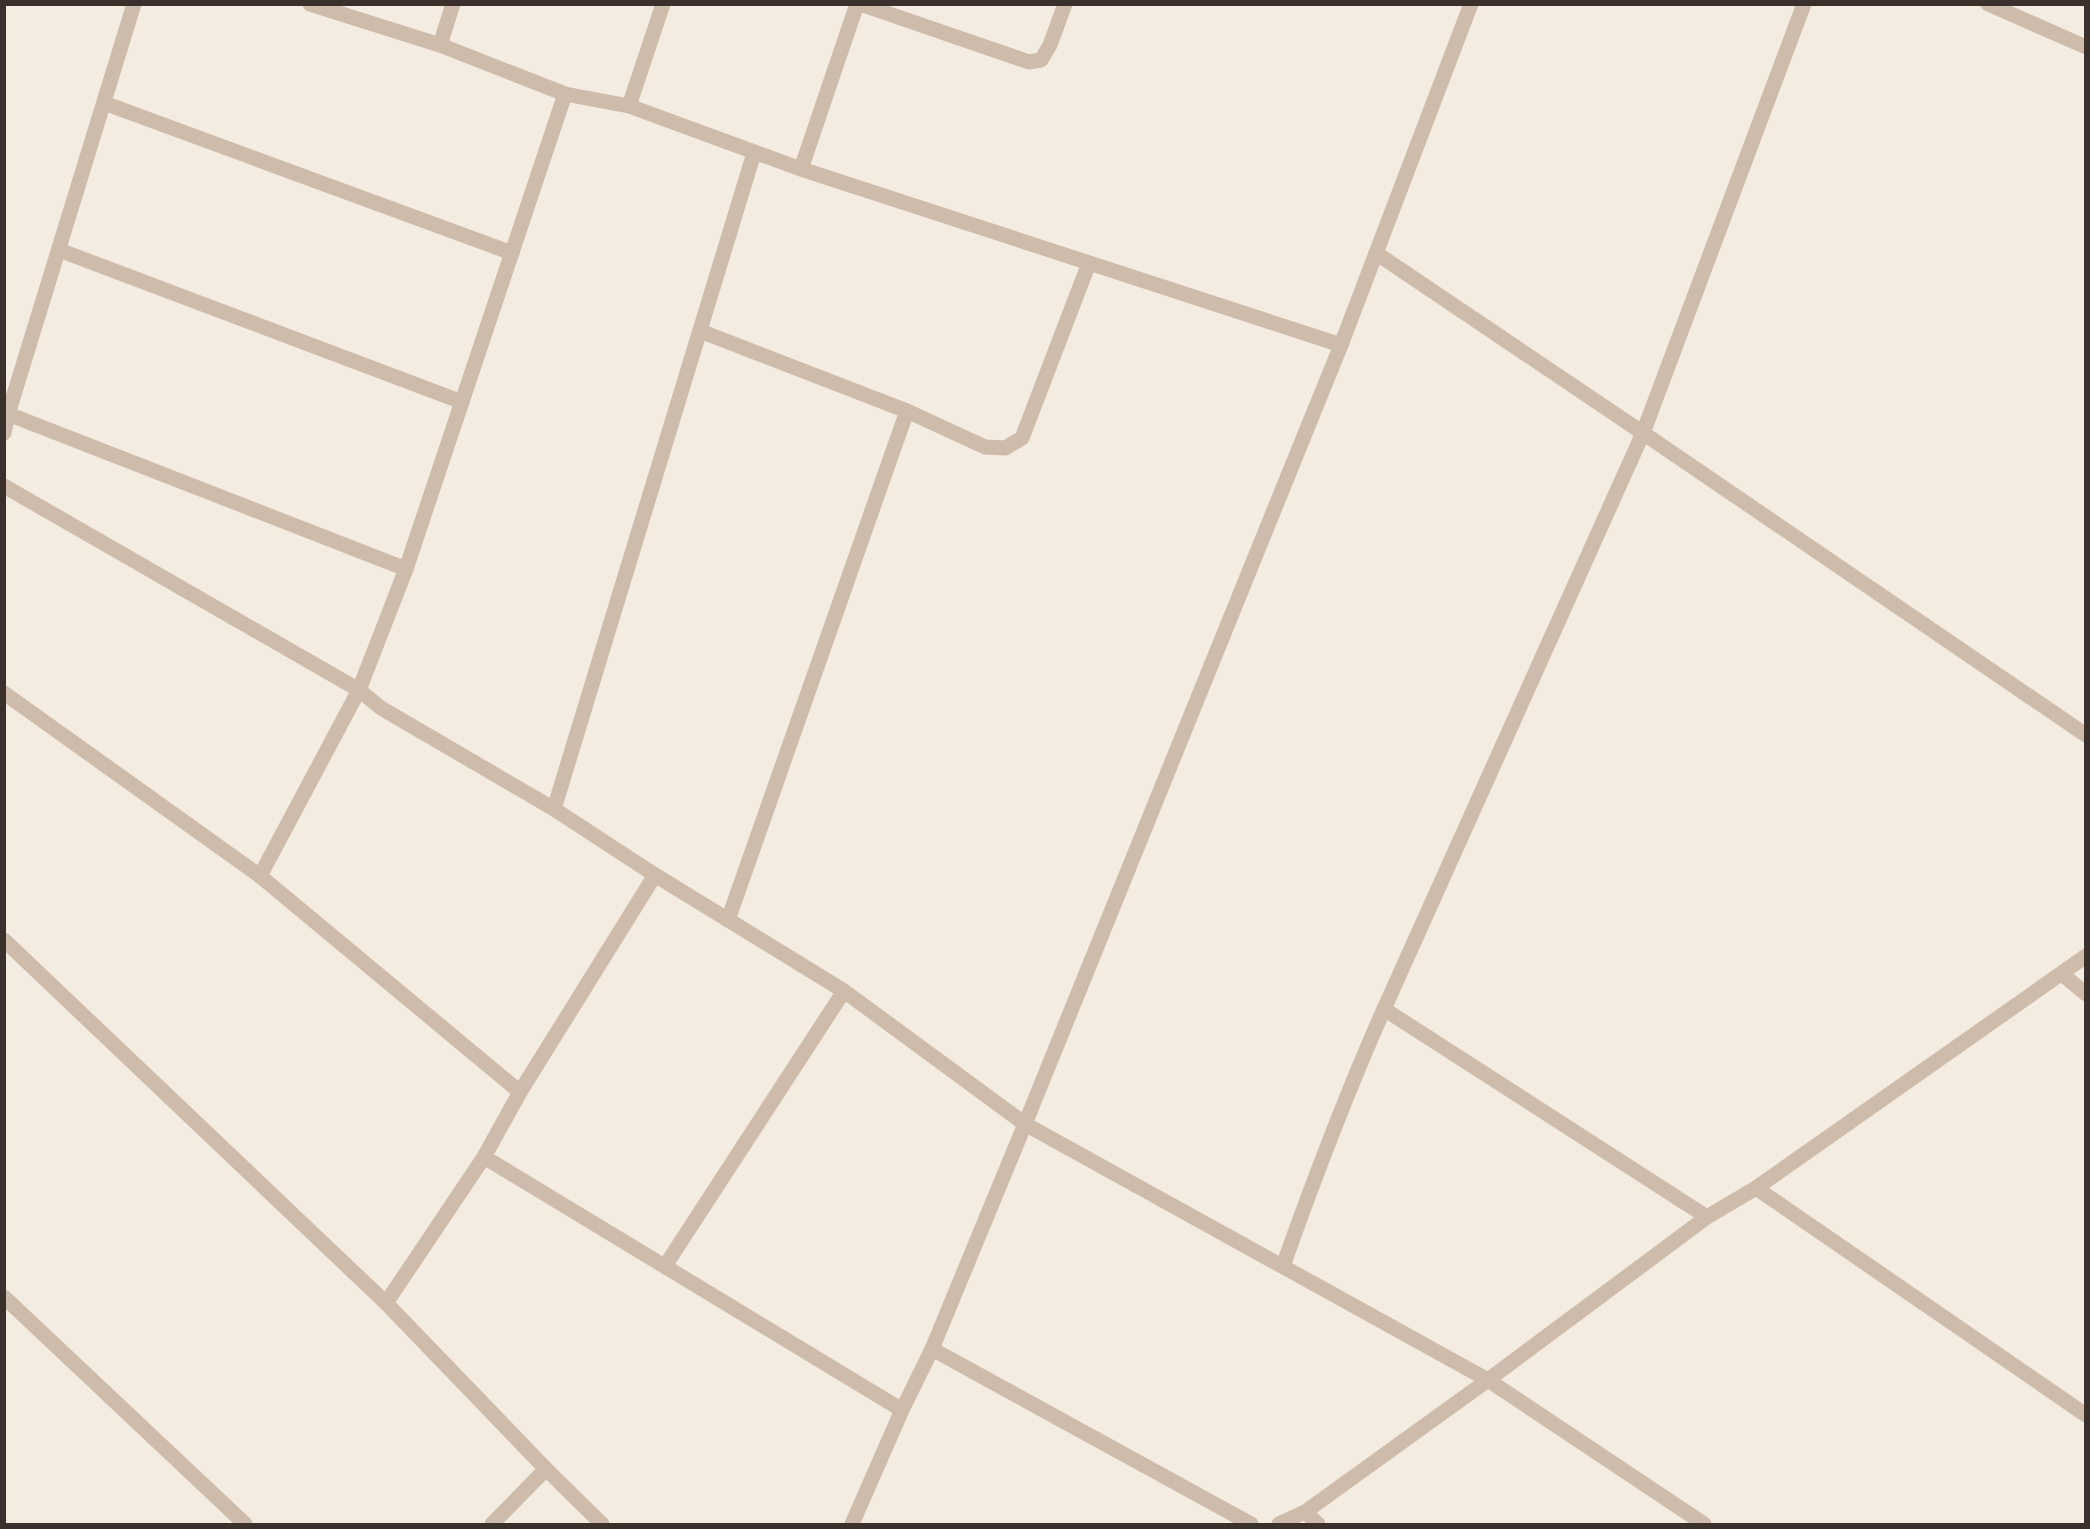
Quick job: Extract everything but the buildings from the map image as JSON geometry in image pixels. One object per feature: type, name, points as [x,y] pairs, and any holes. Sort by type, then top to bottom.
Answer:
[{"type":"street","points":[[4,433],[134,4]]},
{"type":"street","points":[[310,4],[440,45],[565,94],[629,106],[753,153],[1341,345]]},
{"type":"street","points":[[440,45],[453,4]]},
{"type":"street","points":[[629,106],[663,4]]},
{"type":"street","points":[[801,169],[858,4],[1029,62],[1041,60],[1050,45],[1065,4]]},
{"type":"street","points":[[852,1524],[932,1348],[1026,1124],[1341,345],[1471,4]]},
{"type":"street","points":[[1283,1266],[1336,1122],[1384,1009],[1642,433],[1804,4]]},
{"type":"street","points":[[1988,4],[2085,46]]},
{"type":"street","points":[[260,876],[359,690],[406,569],[565,94]]},
{"type":"street","points":[[104,103],[512,253]]},
{"type":"street","points":[[554,809],[753,153]]},
{"type":"street","points":[[59,250],[462,402]]},
{"type":"street","points":[[1376,253],[2085,735]]},
{"type":"street","points":[[699,331],[907,411],[985,447],[1005,448],[1022,438],[1089,263]]},
{"type":"street","points":[[728,920],[907,411]]},
{"type":"street","points":[[8,414],[406,569]]},
{"type":"street","points":[[4,486],[359,690],[381,708],[554,809],[655,875],[844,991],[1026,1124],[1488,1380],[1704,1524]]},
{"type":"street","points":[[4,693],[260,876],[520,1092]]},
{"type":"street","points":[[386,1303],[484,1157],[520,1092],[655,875]]},
{"type":"street","points":[[4,940],[386,1303],[602,1524]]},
{"type":"street","points":[[1279,1524],[1305,1512],[1488,1380],[1707,1217],[1756,1188],[2085,956]]},
{"type":"street","points":[[2062,974],[2085,994]]},
{"type":"street","points":[[665,1266],[844,991]]},
{"type":"street","points":[[1384,1009],[1707,1217]]},
{"type":"street","points":[[484,1157],[902,1410]]},
{"type":"street","points":[[1756,1188],[2085,1415]]},
{"type":"street","points":[[4,1297],[245,1524]]},
{"type":"street","points":[[932,1348],[1251,1524]]},
{"type":"street","points":[[492,1524],[546,1469]]},
{"type":"street","points":[[1305,1512],[1318,1524]]}]
